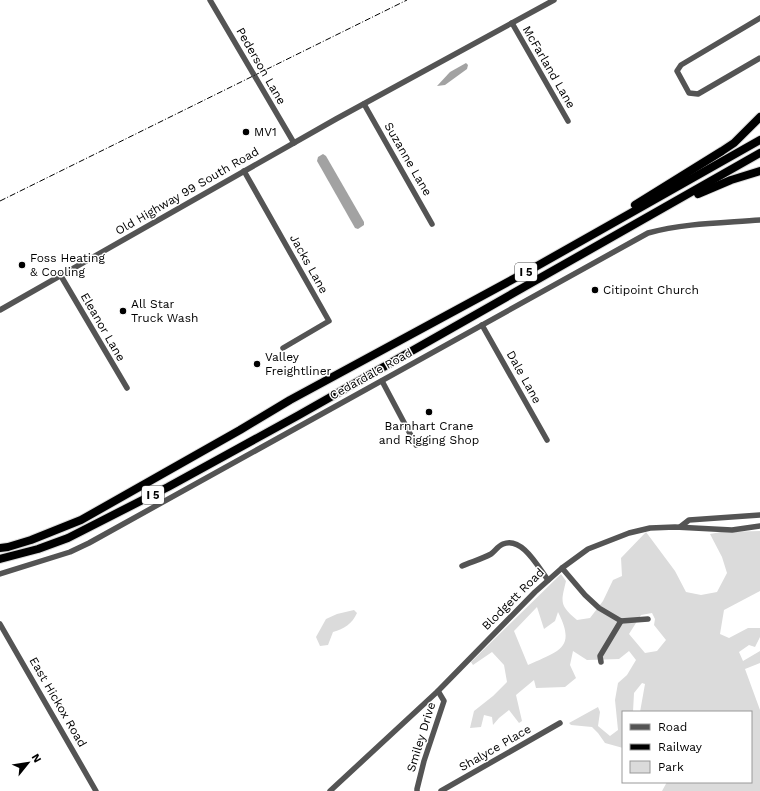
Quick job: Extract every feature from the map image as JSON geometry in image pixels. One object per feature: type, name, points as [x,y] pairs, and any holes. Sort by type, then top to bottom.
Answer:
[{"type":"highway","points":[[530,270],[565,246],[722,151],[734,143],[760,117]]},
{"type":"highway","name":"I 5","points":[[0,548],[31,540],[82,520],[290,400],[530,270],[760,140]]},
{"type":"highway","name":"I 5","points":[[0,559],[38,549],[68,538],[168,487],[299,415],[760,153]]},
{"type":"highway","points":[[635,225],[721,184],[760,171]]},
{"type":"street","name":"Pederson Lane","points":[[210,0],[294,143]]},
{"type":"street","name":"Old Highway 99 South Road","points":[[0,310],[294,143],[554,0]]},
{"type":"street","points":[[760,18],[680,65],[677,71],[689,93],[698,94],[760,58]]},
{"type":"street","name":"McFarland Lane","points":[[512,24],[568,121]]},
{"type":"street","name":"Suzanne Lane","points":[[364,104],[432,224]]},
{"type":"street","name":"Jacks Lane","points":[[244,171],[329,321],[282,348]]},
{"type":"street","name":"Cedardale Road","points":[[0,574],[70,552],[89,543],[648,233],[667,228],[691,225],[760,220]]},
{"type":"street","name":"Eleanor Lane","points":[[61,276],[127,388]]},
{"type":"street","name":"Dale Lane","points":[[482,325],[547,440]]},
{"type":"street","points":[[382,381],[416,445]]},
{"type":"street","points":[[680,527],[689,520],[760,515]]},
{"type":"street","name":"Blodgett Road","points":[[330,791],[438,691],[548,580],[588,549],[629,533],[650,528],[680,527],[732,530],[760,526]]},
{"type":"street","points":[[462,566],[491,554],[501,545],[509,542],[517,543],[523,548],[548,580]]},
{"type":"street","points":[[562,568],[584,595],[599,608],[621,621],[648,618]]},
{"type":"street","points":[[601,662],[600,656],[621,621]]},
{"type":"street","name":"East Hickox Road","points":[[0,624],[96,791]]},
{"type":"street","name":"Smiley Drive","points":[[418,791],[417,789],[424,761],[444,701],[438,691]]},
{"type":"street","name":"Shalyce Place","points":[[441,791],[560,723]]},
{"type":"green space","points":[[760,531],[760,591],[724,610],[720,634],[729,638],[748,628],[760,628],[760,637],[755,647],[749,645],[739,652],[743,661],[760,651],[760,663],[745,669],[760,710],[760,791],[662,791],[666,783],[752,783],[752,711],[640,711],[645,684],[642,683],[634,693],[633,711],[622,711],[622,748],[605,743],[592,727],[571,725],[569,723],[598,707],[600,712],[598,726],[610,736],[618,730],[615,700],[618,683],[627,675],[636,660],[629,651],[619,659],[587,660],[573,651],[570,665],[576,678],[565,687],[536,688],[534,680],[516,695],[522,721],[519,723],[509,710],[493,725],[492,717],[484,715],[481,727],[470,728],[474,711],[493,696],[507,682],[504,665],[492,652],[473,665],[471,662],[561,574],[566,581],[563,594],[564,607],[577,620],[590,618],[603,601],[613,580],[622,576],[621,558],[646,532],[675,571],[686,592],[701,595],[717,592],[727,573],[722,557],[710,534],[721,532]],"holes":[[[537,607],[544,629],[555,621],[558,612],[566,634],[565,641],[556,652],[528,665],[514,631]],[[652,613],[655,619],[654,625],[666,640],[657,651],[645,653],[629,634],[641,615]]]},
{"type":"green space","points":[[354,610],[357,613],[350,623],[344,628],[333,632],[328,645],[320,646],[316,637],[326,619],[337,614]]},
{"type":"shaded area","points":[[466,63],[468,65],[467,69],[445,85],[437,86],[450,72]]},
{"type":"shaded area","points":[[323,154],[326,156],[364,222],[364,225],[358,229],[355,228],[317,161],[318,157]]},
{"type":"railway","points":[[0,201],[407,0]]},
{"type":"place","name":"MV1","points":[[246,132]]},
{"type":"place","name":"Foss Heating & Cooling","points":[[22,265]]},
{"type":"place","name":"Citipoint Church","points":[[595,290]]},
{"type":"place","name":"All Star Truck Wash","points":[[123,311]]},
{"type":"place","name":"Valley Freightliner","points":[[257,364]]},
{"type":"place","name":"Barnhart Crane and Rigging Shop","points":[[429,412]]}]
